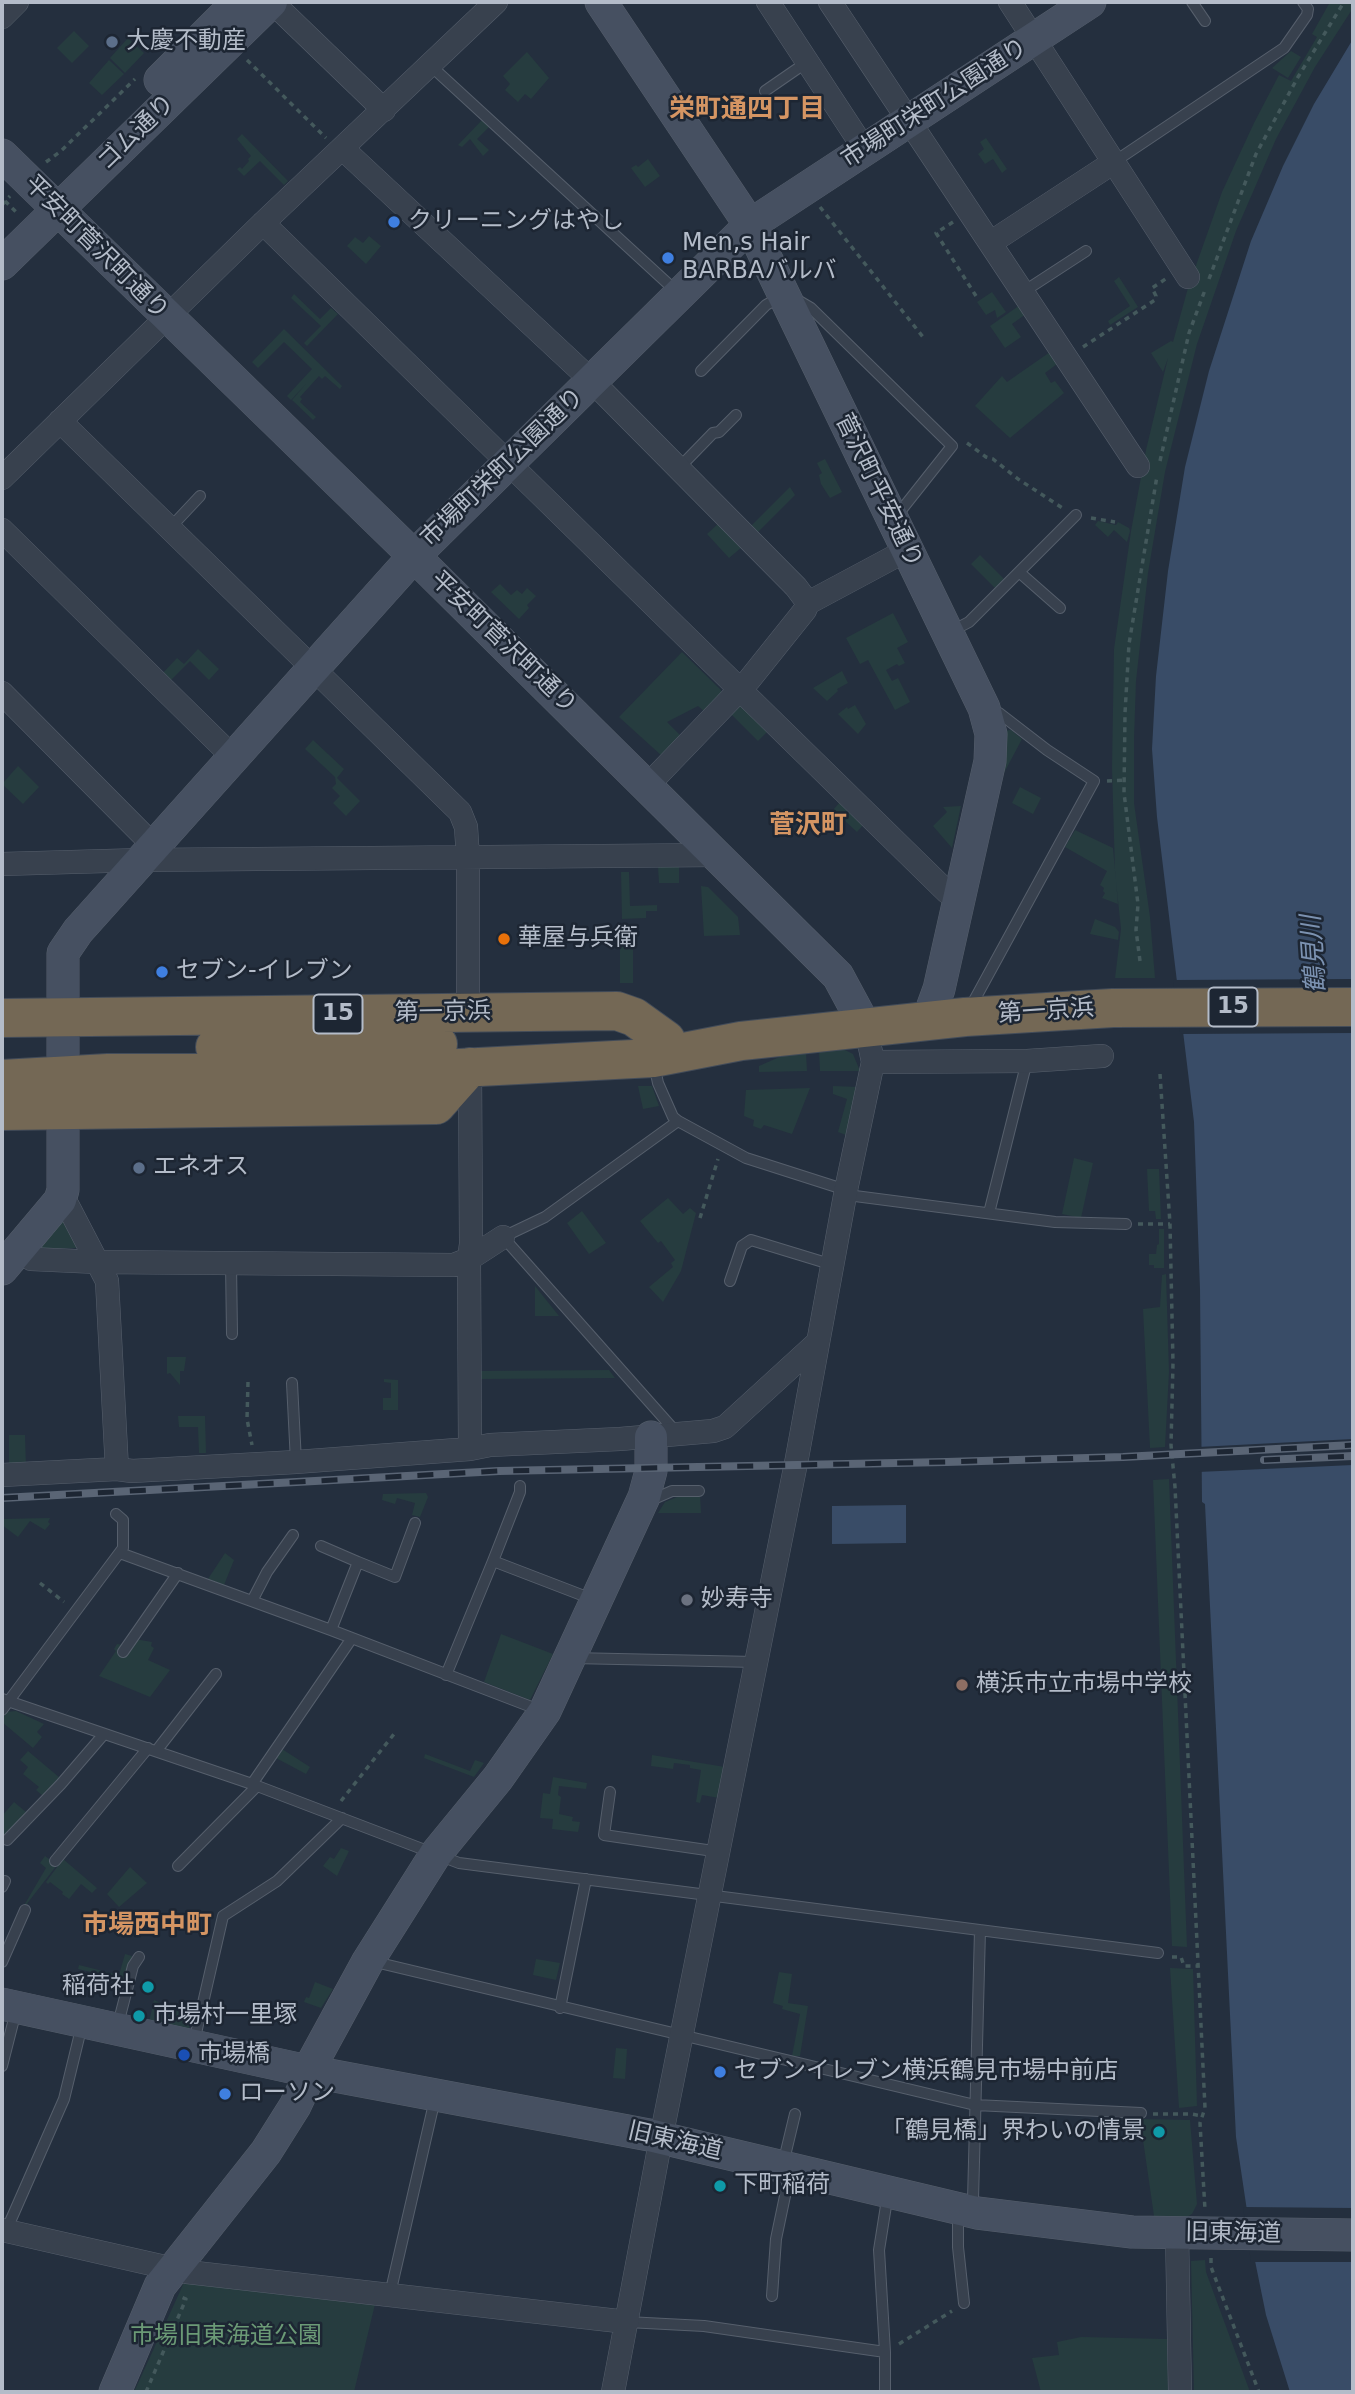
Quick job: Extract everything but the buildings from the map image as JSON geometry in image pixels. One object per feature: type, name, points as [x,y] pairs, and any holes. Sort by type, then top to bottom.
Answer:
[{"type":"highway","name":"第一京浜","points":[[2,1052],[63,1064],[436,1105],[470,1067],[741,1041],[869,1045],[927,1022],[965,1017],[1113,1008],[1353,1007]]},
{"type":"highway","name":"第一京浜","points":[[2,1111],[63,1064],[468,1012],[617,1011],[634,1017],[660,1049]]},
{"type":"highway","name":"第一京浜","points":[[2,1018],[63,1064]]},
{"type":"highway","name":"第一京浜","points":[[2,1079],[63,1064],[107,1048],[660,1049]]},
{"type":"street","points":[[2,16],[17,2]]},
{"type":"street","name":"ゴム通り","points":[[2,264],[51,203],[238,2]]},
{"type":"street","points":[[271,2],[384,110]]},
{"type":"street","name":"ゴム通り","points":[[2,235],[51,203],[271,2]]},
{"type":"street","points":[[2,478],[263,223],[496,2]]},
{"type":"street","name":"菅沢町平安通り","points":[[601,2],[750,225],[984,708],[990,734],[990,761],[939,989],[927,1022]]},
{"type":"street","points":[[768,2],[865,150]]},
{"type":"street","points":[[830,2],[1138,466]]},
{"type":"street","points":[[1010,2],[1186,273]]},
{"type":"street","name":"市場町栄町公園通り","points":[[60,1200],[63,1190],[63,953],[78,931],[414,556],[750,225],[1090,2]]},
{"type":"street","points":[[341,150],[592,381],[796,587],[808,603]]},
{"type":"street","name":"平安町菅沢町通り","points":[[2,155],[648,785],[838,976],[869,1045]]},
{"type":"street","points":[[990,243],[1114,162]]},
{"type":"street","points":[[263,223],[739,691],[947,892],[960,897]]},
{"type":"street","points":[[60,421],[460,812],[466,827],[468,858],[468,1012]]},
{"type":"street","points":[[2,530],[234,758]]},
{"type":"street","points":[[648,785],[739,691],[808,603],[907,550]]},
{"type":"street","points":[[2,694],[148,853]]},
{"type":"street","points":[[2,864],[148,853],[468,858],[719,855]]},
{"type":"street","points":[[613,2392],[797,1458],[833,1265],[869,1045],[1027,1061],[1102,1056]]},
{"type":"street","points":[[470,1067],[471,1449]]},
{"type":"street","points":[[11,1260],[60,1200],[68,1206],[107,1281],[117,1469]]},
{"type":"street","points":[[11,1260],[454,1265],[469,1259],[503,1237]]},
{"type":"street","points":[[2,1475],[296,1462],[471,1449],[490,1445],[520,1465],[664,1436],[713,1431],[725,1427],[818,1342]]},
{"type":"street","points":[[115,2392],[160,2286],[266,2152],[295,2106],[308,2071],[368,1961],[435,1855],[498,1778],[545,1712],[644,1497],[664,1436]]},
{"type":"street","name":"旧東海道","points":[[9,2006],[308,2071],[661,2138],[966,2210],[1205,2239],[1353,2235]]},
{"type":"street","points":[[4,2230],[172,2269],[626,2322]]},
{"type":"street","points":[[1180,2392],[1205,2239]]},
{"type":"lane","points":[[1192,2],[1205,21]]},
{"type":"lane","points":[[1114,162],[1284,48],[1307,15],[1308,9],[1303,2]]},
{"type":"lane","points":[[765,91],[807,62]]},
{"type":"lane","points":[[430,66],[679,294]]},
{"type":"lane","points":[[1023,292],[1086,251]]},
{"type":"lane","points":[[701,371],[766,305],[783,293],[811,307],[952,446],[892,521]]},
{"type":"lane","points":[[678,469],[713,433],[719,432],[736,415]]},
{"type":"lane","points":[[170,528],[200,496]]},
{"type":"lane","points":[[948,634],[969,622],[1076,515]]},
{"type":"lane","points":[[1019,572],[1060,608]]},
{"type":"lane","points":[[965,1017],[1094,781],[1047,750],[999,713],[984,708]]},
{"type":"lane","points":[[660,1049],[658,1083],[673,1117],[747,1158],[846,1190],[855,1196],[1055,1222],[1126,1224]]},
{"type":"lane","points":[[989,1213],[1027,1061]]},
{"type":"lane","points":[[664,1436],[503,1237],[545,1217],[678,1121]]},
{"type":"lane","points":[[730,1281],[743,1246],[751,1240],[833,1265]]},
{"type":"lane","points":[[231,1263],[232,1334]]},
{"type":"lane","points":[[292,1383],[296,1462]]},
{"type":"lane","points":[[446,1675],[520,1492],[520,1465]]},
{"type":"lane","points":[[644,1497],[656,1498],[672,1491],[699,1490]]},
{"type":"lane","points":[[116,1514],[123,1520],[123,1548],[76,1613],[4,1703],[153,1749],[459,1863],[1163,1955]]},
{"type":"lane","points":[[321,1546],[395,1577],[415,1523]]},
{"type":"lane","points":[[253,1601],[267,1572],[293,1535]]},
{"type":"lane","points":[[120,1553],[545,1712]]},
{"type":"lane","points":[[493,1561],[595,1600]]},
{"type":"lane","points":[[331,1630],[358,1562]]},
{"type":"lane","points":[[123,1652],[178,1573]]},
{"type":"lane","points":[[178,1866],[255,1785],[352,1638]]},
{"type":"lane","points":[[570,1658],[755,1662]]},
{"type":"lane","points":[[55,1861],[216,1674]]},
{"type":"lane","points":[[7,1840],[104,1734]]},
{"type":"lane","points":[[610,1792],[604,1835],[720,1852]]},
{"type":"lane","points":[[193,2046],[223,1916],[277,1881],[336,1816]]},
{"type":"lane","points":[[560,2008],[586,1879]]},
{"type":"lane","points":[[2,1962],[25,1910]]},
{"type":"lane","points":[[964,2303],[958,2221],[973,2200],[980,1930]]},
{"type":"lane","points":[[117,2030],[133,1966],[139,1957]]},
{"type":"lane","points":[[368,1961],[975,2105],[1141,2113]]},
{"type":"lane","points":[[2,2066],[9,2006]]},
{"type":"lane","points":[[4,2230],[64,2099],[83,2023]]},
{"type":"lane","points":[[390,2294],[436,2094]]},
{"type":"lane","points":[[772,2296],[776,2239],[795,2114]]},
{"type":"lane","points":[[885,2392],[878,2250],[888,2193]]},
{"type":"lane","points":[[626,2322],[704,2326],[885,2353]]},
{"type":"path","points":[[1140,961],[1136,930],[1138,904],[1124,793],[1125,713],[1129,644],[1164,437],[1189,333],[1256,154],[1298,77],[1344,2]]},
{"type":"path","points":[[245,58],[341,150]]},
{"type":"path","points":[[47,160],[61,151],[137,76]]},
{"type":"path","points":[[808,187],[820,207],[923,337]]},
{"type":"path","points":[[969,212],[936,233],[976,296]]},
{"type":"path","points":[[1066,358],[1155,300],[1152,288],[1186,273]]},
{"type":"path","points":[[952,446],[960,438],[1043,497],[1076,515],[1115,523]]},
{"type":"path","points":[[1160,1074],[1170,1224],[1173,1363],[1171,1445],[1205,2108],[1200,2123],[1205,2239],[1211,2267],[1259,2392]]},
{"type":"path","points":[[700,1218],[703,1202],[724,1146]]},
{"type":"path","points":[[1152,1224],[1170,1224]]},
{"type":"path","points":[[248,1382],[247,1419],[256,1464]]},
{"type":"path","points":[[40,1583],[76,1613]]},
{"type":"path","points":[[336,1816],[394,1734]]},
{"type":"path","points":[[1163,1955],[1181,1956],[1184,1966],[1198,1966]]},
{"type":"path","points":[[1168,2114],[1203,2116]]},
{"type":"path","points":[[885,2353],[964,2303]]},
{"type":"green space","points":[[1330,2],[1353,2],[1353,8],[1315,67],[1276,139],[1236,231],[1197,344],[1165,472],[1148,573],[1136,681],[1134,739],[1134,803],[1150,917],[1155,978],[1115,978],[1121,929],[1115,872],[1112,768],[1114,649],[1146,450],[1168,358],[1163,372],[1151,353],[1173,342],[1188,288],[1222,192],[1279,75],[1291,81],[1317,37],[1312,34]]},
{"type":"green space","points":[[74,31],[89,46],[72,63],[57,48]]},
{"type":"green space","points":[[128,38],[144,53],[125,73],[110,58]]},
{"type":"green space","points":[[1291,51],[1301,57],[1288,78],[1272,68]]},
{"type":"green space","points":[[527,52],[549,78],[531,99],[525,94],[518,102],[505,90],[510,84],[503,76]]},
{"type":"green space","points":[[109,60],[124,74],[102,95],[89,83]]},
{"type":"green space","points":[[482,120],[489,127],[477,139],[489,150],[483,156],[470,139],[462,147],[458,145]]},
{"type":"green space","points":[[242,134],[288,181],[284,185],[260,161],[244,176],[237,169],[242,169],[251,156],[237,139]]},
{"type":"green space","points":[[986,138],[1007,169],[1002,173],[993,159],[985,164],[978,154],[984,149],[980,142]]},
{"type":"green space","points":[[648,159],[660,176],[645,187],[631,168],[636,165],[638,167]]},
{"type":"green space","points":[[369,236],[381,246],[366,264],[347,246],[355,237],[363,243]]},
{"type":"green space","points":[[1119,277],[1138,307],[1110,325],[1108,321],[1130,306],[1114,281]]},
{"type":"green space","points":[[992,292],[1006,312],[997,318],[995,310],[986,315],[977,302]]},
{"type":"green space","points":[[294,294],[320,319],[331,308],[338,314],[307,346],[304,343],[321,326],[291,298]]},
{"type":"green space","points":[[1020,305],[1026,314],[1012,324],[1021,337],[1005,348],[990,326]]},
{"type":"green space","points":[[284,329],[342,386],[340,389],[325,376],[322,379],[319,376],[300,397],[300,402],[316,417],[313,420],[292,400],[306,384],[291,400],[287,396],[312,369],[284,342],[258,368],[252,362]]},
{"type":"green space","points":[[1050,352],[1057,364],[1045,373],[1051,383],[1055,381],[1064,393],[1010,438],[975,406],[1002,376],[1007,382]]},
{"type":"green space","points":[[825,459],[842,492],[830,498],[821,484],[819,475],[822,473],[817,463]]},
{"type":"green space","points":[[790,487],[795,495],[755,535],[749,528]]},
{"type":"green space","points":[[1098,521],[1116,525],[1118,522],[1129,528],[1127,542],[1114,530],[1108,537],[1095,525]]},
{"type":"green space","points":[[719,523],[742,547],[729,558],[707,534]]},
{"type":"green space","points":[[980,555],[1004,579],[995,588],[971,564]]},
{"type":"green space","points":[[500,584],[511,595],[517,590],[522,594],[527,588],[536,596],[519,619],[491,592]]},
{"type":"green space","points":[[893,613],[908,642],[897,648],[905,663],[886,670],[892,681],[898,678],[910,702],[895,710],[868,660],[860,664],[846,638]]},
{"type":"green space","points":[[198,649],[219,669],[209,680],[190,661],[169,682],[161,675],[177,658],[184,664]]},
{"type":"green space","points":[[682,652],[721,690],[721,696],[705,712],[698,706],[667,722],[681,736],[662,756],[619,717]]},
{"type":"green space","points":[[842,671],[848,683],[837,689],[827,701],[813,688]]},
{"type":"green space","points":[[855,705],[866,724],[858,734],[838,714]]},
{"type":"green space","points":[[737,706],[743,707],[767,732],[758,741],[730,713]]},
{"type":"green space","points":[[1011,730],[1022,739],[1004,773],[1000,770],[1001,731]]},
{"type":"green space","points":[[313,740],[344,769],[337,778],[360,801],[346,816],[333,803],[340,796],[332,788],[336,784],[335,777],[305,749]]},
{"type":"green space","points":[[18,766],[39,787],[23,804],[2,784]]},
{"type":"green space","points":[[1020,787],[1041,798],[1033,814],[1012,803]]},
{"type":"green space","points":[[840,802],[864,824],[857,832],[833,810]]},
{"type":"green space","points":[[961,806],[952,848],[933,826],[947,812],[943,807]]},
{"type":"green space","points":[[1075,830],[1113,848],[1118,904],[1102,898],[1105,893],[1100,885],[1107,871],[1065,847]]},
{"type":"green space","points":[[658,867],[679,867],[679,883],[659,883]]},
{"type":"green space","points":[[621,872],[629,872],[630,906],[657,905],[657,911],[646,911],[646,918],[622,919]]},
{"type":"green space","points":[[701,886],[708,887],[738,917],[740,935],[704,936]]},
{"type":"green space","points":[[1095,919],[1115,927],[1119,932],[1118,940],[1090,934]]},
{"type":"green space","points":[[620,944],[633,944],[633,983],[620,983]]},
{"type":"green space","points":[[843,1049],[853,1054],[860,1071],[820,1071],[819,1051]]},
{"type":"green space","points":[[806,1053],[807,1071],[759,1072],[759,1066],[784,1055]]},
{"type":"green space","points":[[638,1086],[652,1086],[659,1106],[643,1109]]},
{"type":"green space","points":[[833,1086],[858,1087],[846,1135],[838,1132],[847,1099],[833,1094]]},
{"type":"green space","points":[[810,1088],[792,1134],[764,1125],[761,1129],[753,1126],[754,1120],[744,1116],[746,1090]]},
{"type":"green space","points":[[1074,1158],[1093,1163],[1081,1218],[1062,1214]]},
{"type":"green space","points":[[1147,1169],[1159,1169],[1161,1219],[1156,1219],[1155,1211],[1149,1211]]},
{"type":"green space","points":[[668,1198],[683,1214],[690,1208],[696,1213],[681,1271],[663,1302],[649,1287],[673,1267],[671,1263],[675,1260],[661,1241],[658,1243],[640,1221]]},
{"type":"green space","points":[[582,1211],[606,1243],[589,1254],[567,1223]]},
{"type":"green space","points":[[62,1219],[77,1248],[39,1249]]},
{"type":"green space","points":[[1159,1229],[1164,1229],[1164,1268],[1154,1268],[1154,1265],[1149,1265],[1149,1254],[1156,1254]]},
{"type":"green space","points":[[1166,1274],[1169,1372],[1165,1447],[1150,1448],[1143,1309],[1160,1307],[1162,1275]]},
{"type":"green space","points":[[535,1286],[559,1316],[535,1316]]},
{"type":"green space","points":[[167,1357],[186,1357],[184,1371],[180,1371],[180,1385],[170,1373],[167,1374]]},
{"type":"green space","points":[[609,1370],[615,1378],[479,1379],[479,1371]]},
{"type":"green space","points":[[384,1379],[398,1380],[398,1410],[383,1410],[383,1398],[391,1398],[391,1383],[384,1382]]},
{"type":"green space","points":[[178,1416],[205,1416],[206,1453],[199,1453],[198,1427],[179,1427]]},
{"type":"green space","points":[[9,1435],[25,1435],[26,1467],[9,1467]]},
{"type":"green space","points":[[1169,1479],[1187,1947],[1172,1946],[1153,1480]]},
{"type":"green space","points":[[426,1493],[428,1497],[420,1517],[412,1515],[415,1503],[397,1498],[395,1504],[382,1500],[383,1494]]},
{"type":"green space","points":[[682,1495],[700,1495],[701,1513],[658,1513],[665,1502]]},
{"type":"green space","points":[[50,1518],[50,1524],[45,1530],[30,1521],[18,1537],[2,1525],[2,1519]]},
{"type":"green space","points":[[225,1553],[234,1560],[224,1585],[208,1579]]},
{"type":"green space","points":[[501,1634],[553,1654],[530,1700],[484,1682]]},
{"type":"green space","points":[[129,1638],[152,1642],[151,1646],[154,1648],[148,1660],[170,1670],[150,1697],[99,1676],[116,1651],[114,1649],[117,1644],[124,1645]]},
{"type":"green space","points":[[16,1711],[44,1724],[37,1732],[42,1737],[33,1748],[2,1722],[6,1712]]},
{"type":"green space","points":[[282,1749],[310,1767],[306,1774],[276,1758]]},
{"type":"green space","points":[[28,1751],[60,1778],[44,1797],[36,1790],[39,1787],[23,1774],[28,1767],[20,1760]]},
{"type":"green space","points":[[425,1754],[470,1771],[475,1760],[484,1763],[474,1777],[424,1758]]},
{"type":"green space","points":[[652,1755],[725,1767],[719,1798],[702,1795],[700,1803],[696,1802],[701,1770],[674,1763],[673,1769],[651,1766]]},
{"type":"green space","points":[[553,1777],[587,1783],[586,1789],[559,1786],[559,1814],[573,1817],[572,1821],[580,1822],[578,1832],[552,1829],[553,1819],[540,1818],[543,1793],[550,1794]]},
{"type":"green space","points":[[14,1802],[26,1812],[5,1837],[2,1835],[2,1816]]},
{"type":"green space","points":[[341,1848],[349,1851],[337,1876],[323,1866],[330,1857],[334,1859]]},
{"type":"green space","points":[[45,1856],[57,1865],[19,1914],[46,1868],[40,1863]]},
{"type":"green space","points":[[63,1859],[97,1888],[92,1893],[81,1884],[69,1899],[50,1882],[46,1882]]},
{"type":"green space","points":[[130,1867],[147,1883],[119,1907],[107,1894]]},
{"type":"green space","points":[[125,1954],[132,1956],[126,1980],[78,1969],[79,1965],[119,1975]]},
{"type":"green space","points":[[536,1959],[560,1963],[556,1980],[533,1975]]},
{"type":"green space","points":[[1170,1968],[1193,1969],[1197,2106],[1179,2108]]},
{"type":"green space","points":[[779,1972],[792,1974],[788,2003],[808,2006],[800,2056],[792,2056],[800,2014],[782,2009],[783,2006],[773,2003]]},
{"type":"green space","points":[[315,1982],[333,1989],[321,2008],[304,2002],[306,1997],[309,1998]]},
{"type":"green space","points":[[154,2000],[167,2006],[168,2003],[194,2009],[187,2036],[148,2027]]},
{"type":"green space","points":[[616,2048],[627,2049],[625,2079],[613,2078]]},
{"type":"green space","points":[[1140,2119],[1190,2120],[1197,2204],[1192,2214],[1183,2219],[1154,2216]]},
{"type":"green space","points":[[1205,2260],[1206,2272],[1250,2392],[1194,2392],[1191,2261]]},
{"type":"green space","name":"市場旧東海道公園","points":[[187,2276],[376,2300],[354,2392],[134,2392]]},
{"type":"green space","points":[[1081,2337],[1167,2339],[1168,2392],[1041,2392],[1032,2358],[1059,2355],[1057,2342]]},
{"type":"water","name":"鶴見川","points":[[1353,39],[1353,2392],[1290,2392],[1266,2315],[1253,2251],[1236,2137],[1205,1504],[1202,1502],[1200,1289],[1194,1122],[1157,817],[1152,749],[1156,676],[1168,571],[1185,467],[1209,371],[1251,241],[1283,166],[1314,104]]},
{"type":"water","points":[[906,1505],[906,1543],[832,1544],[832,1506]]},
{"type":"pier","points":[[1353,979],[1353,1033],[1180,1034],[1173,980]]},
{"type":"pier","points":[[1353,1439],[1353,1465],[1198,1472],[1198,1447]]},
{"type":"pier","points":[[1243,2207],[1353,2208],[1353,2262],[1251,2262]]},
{"type":"railway","points":[[2,1498],[499,1471],[1123,1457],[1353,1445]]},
{"type":"railway","points":[[1264,1460],[1353,1456]]},
{"type":"place","name":"大慶不動産","points":[[112,42]]},
{"type":"place","name":"クリーニングはやし","points":[[394,222]]},
{"type":"place","name":"Men,s Hair BARBAバルバ","points":[[668,258]]},
{"type":"place","name":"華屋与兵衛","points":[[504,939]]},
{"type":"place","name":"セブン-イレブン","points":[[162,972]]},
{"type":"place","name":"エネオス","points":[[139,1168]]},
{"type":"place","name":"妙寿寺","points":[[687,1600]]},
{"type":"place","name":"横浜市立市場中学校","points":[[962,1685]]},
{"type":"place","name":"稲荷社","points":[[148,1987]]},
{"type":"place","name":"市場村一里塚","points":[[139,2016]]},
{"type":"place","name":"市場橋","points":[[184,2055]]},
{"type":"place","name":"セブンイレブン横浜鶴見市場中前店","points":[[720,2072]]},
{"type":"place","name":"ローソン","points":[[225,2094]]},
{"type":"place","name":"「鶴見橋」界わいの情景","points":[[1159,2132]]},
{"type":"place","name":"下町稲荷","points":[[720,2186]]},
{"type":"district","name":"栄町通四丁目","points":[[747,110]]},
{"type":"district","name":"菅沢町","points":[[808,826]]},
{"type":"district","name":"市場西中町","points":[[147,1926]]}]
